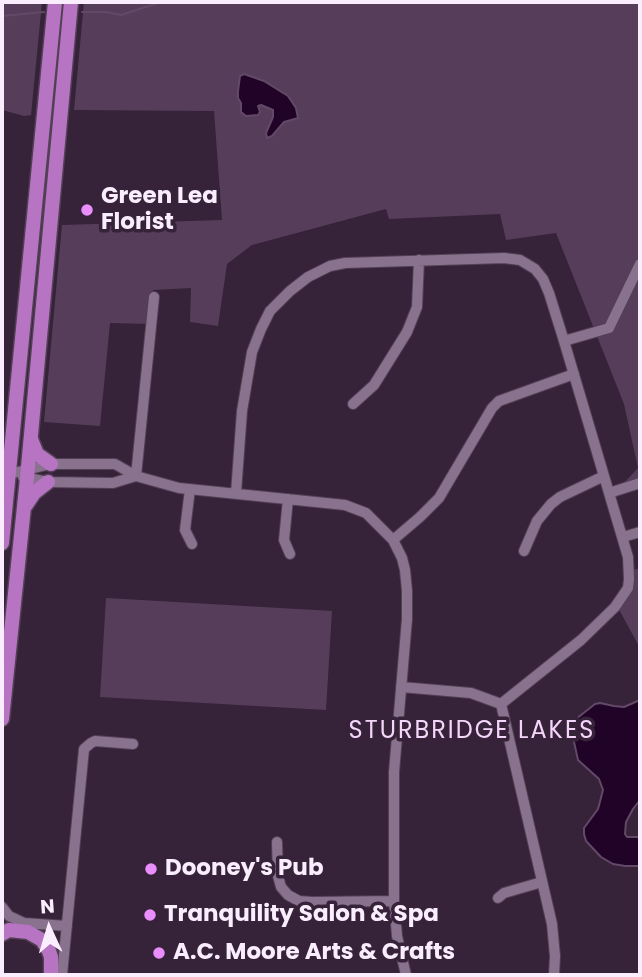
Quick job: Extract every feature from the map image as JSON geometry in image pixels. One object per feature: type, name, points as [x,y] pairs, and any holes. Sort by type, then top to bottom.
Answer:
[{"type":"highway","points":[[2,543],[55,2]]},
{"type":"highway","points":[[2,719],[71,2]]},
{"type":"highway","points":[[31,439],[37,454],[51,464]]},
{"type":"highway","points":[[24,509],[34,493],[48,481]]},
{"type":"highway","points":[[2,934],[9,930],[18,930],[42,940],[49,951],[51,975]]},
{"type":"street","points":[[39,166],[55,167]]},
{"type":"street","points":[[353,404],[374,385],[414,317],[417,307],[419,260]]},
{"type":"street","points":[[236,493],[242,411],[252,352],[270,311],[307,277],[330,266],[345,263],[419,260],[520,260],[535,269],[543,279],[564,341],[628,557],[629,579],[628,588],[615,607],[581,640],[500,704]]},
{"type":"street","points":[[564,341],[609,328],[640,264]]},
{"type":"street","points":[[136,476],[154,297]]},
{"type":"street","points":[[393,540],[439,498],[492,408],[499,401],[574,374]]},
{"type":"street","points":[[27,474],[51,464],[115,464],[136,476],[179,488],[345,505],[366,513],[393,540],[402,558],[407,592],[394,772],[394,901],[397,936],[406,975]]},
{"type":"street","points":[[9,474],[27,474],[48,481],[113,483],[136,476]]},
{"type":"street","points":[[524,551],[537,521],[551,504],[604,476]]},
{"type":"street","points":[[609,493],[640,483]]},
{"type":"street","points":[[190,489],[185,530],[192,544]]},
{"type":"street","points":[[288,499],[284,540],[290,554]]},
{"type":"street","points":[[622,537],[640,532]]},
{"type":"street","points":[[401,687],[471,693],[500,704]]},
{"type":"street","points":[[500,704],[552,924],[554,975]]},
{"type":"street","points":[[62,975],[84,748],[95,741],[133,744]]},
{"type":"street","points":[[277,842],[281,887],[299,901],[394,901]]},
{"type":"street","points":[[499,898],[505,893],[542,882]]},
{"type":"street","points":[[2,907],[9,916],[24,923],[67,926]]},
{"type":"shaded area","points":[[2,2],[42,2],[31,115],[24,116],[2,110]]},
{"type":"shaded area","points":[[84,2],[640,2],[640,480],[622,485],[638,468],[624,404],[556,233],[506,240],[500,214],[389,219],[386,209],[252,245],[227,264],[218,326],[190,322],[191,288],[153,290],[150,324],[110,323],[100,426],[44,422],[62,225],[222,220],[214,111],[74,110]]},
{"type":"shaded area","points":[[244,74],[264,81],[288,96],[296,108],[298,118],[284,122],[267,138],[273,110],[261,105],[258,106],[258,115],[246,116],[241,112],[238,91],[240,76]]},
{"type":"shaded area","points":[[640,568],[640,648],[616,604],[629,571]]},
{"type":"shaded area","points":[[106,598],[332,611],[326,710],[100,697]]},
{"type":"shaded area","points":[[640,700],[640,800],[626,822],[625,834],[627,837],[640,837],[640,866],[625,866],[613,864],[601,857],[586,841],[584,828],[598,809],[603,790],[599,779],[578,760],[572,733],[576,719],[595,704],[624,707]]},
{"type":"waterway","points":[[82,12],[121,15],[161,2]]},
{"type":"waterway","points":[[2,16],[44,12]]},
{"type":"place","name":"Green Lea Florist","points":[[87,210]]},
{"type":"place","name":"Dooney's Pub","points":[[151,869]]},
{"type":"place","name":"Tranquility Salon & Spa","points":[[150,915]]},
{"type":"place","name":"A.C. Moore Arts & Crafts","points":[[159,953]]},
{"type":"district","name":"STURBRIDGE LAKES","points":[[472,732]]}]
